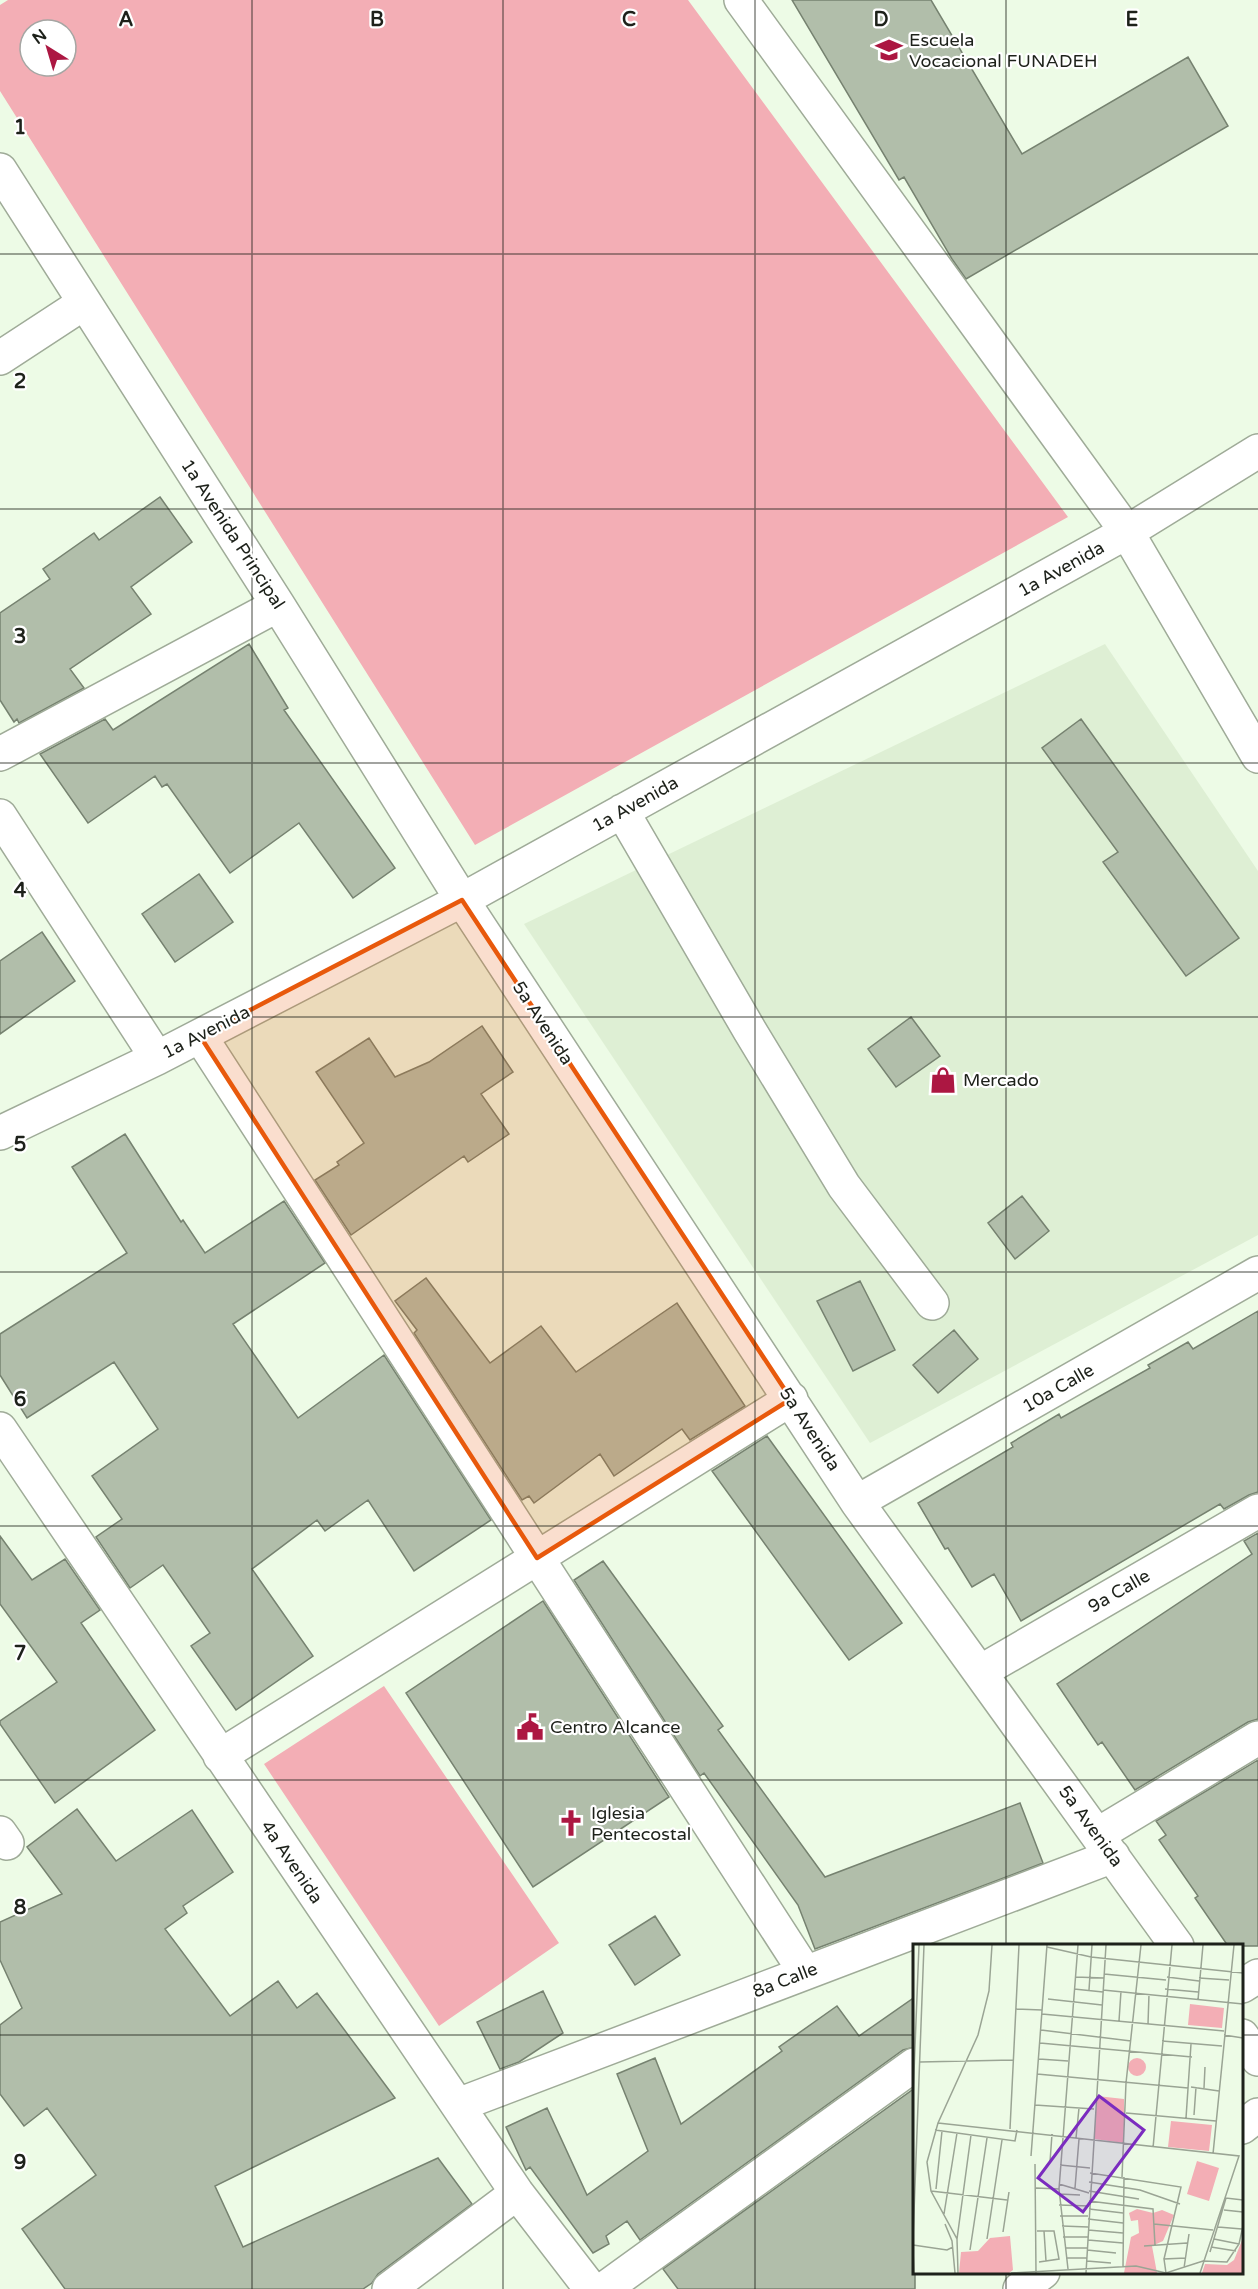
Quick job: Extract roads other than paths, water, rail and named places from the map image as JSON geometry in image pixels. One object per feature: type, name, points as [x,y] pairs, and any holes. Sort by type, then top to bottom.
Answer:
[{"type":"street","points":[[741,0],[1127,532],[1258,756]]},
{"type":"street","name":"1a Avenida Principal","points":[[0,170],[278,605],[462,900]]},
{"type":"street","points":[[0,358],[84,303]]},
{"type":"street","name":"1a Avenida","points":[[0,1133],[157,1058],[462,900],[1127,532],[1258,451]]},
{"type":"street","points":[[0,754],[278,605]]},
{"type":"street","points":[[622,811],[750,1031],[844,1186],[932,1303]]},
{"type":"street","points":[[0,816],[157,1058]]},
{"type":"street","name":"5a Avenida","points":[[462,900],[857,1502],[1176,1944]]},
{"type":"street","points":[[200,1036],[805,1972]]},
{"type":"street","name":"10a Calle","points":[[857,1502],[1258,1273]]},
{"type":"street","points":[[219,1756],[791,1399]]},
{"type":"street","name":"4a Avenida","points":[[0,1429],[219,1756],[517,2193],[591,2289]]},
{"type":"street","name":"9a Calle","points":[[980,1672],[1258,1511]]},
{"type":"street","name":"8a Calle","points":[[458,2105],[805,1972],[1105,1845],[1258,1738]]},
{"type":"street","points":[[1243,1985],[1258,1976]]},
{"type":"street","points":[[1243,2038],[1258,2060]]},
{"type":"street","points":[[604,2289],[913,2066]]},
{"type":"street","points":[[1243,2126],[1258,2115]]},
{"type":"street","points":[[389,2289],[517,2193]]},
{"type":"street","points":[[1020,2289],[1040,2274]]},
{"type":"place","name":"Escuela Vocacional FUNADEH","points":[[889,50]]},
{"type":"place","name":"Mercado","points":[[943,1080]]},
{"type":"place","name":"Centro Alcance","points":[[530,1727]]},
{"type":"place","name":"Iglesia Pentecostal","points":[[571,1823]]}]
